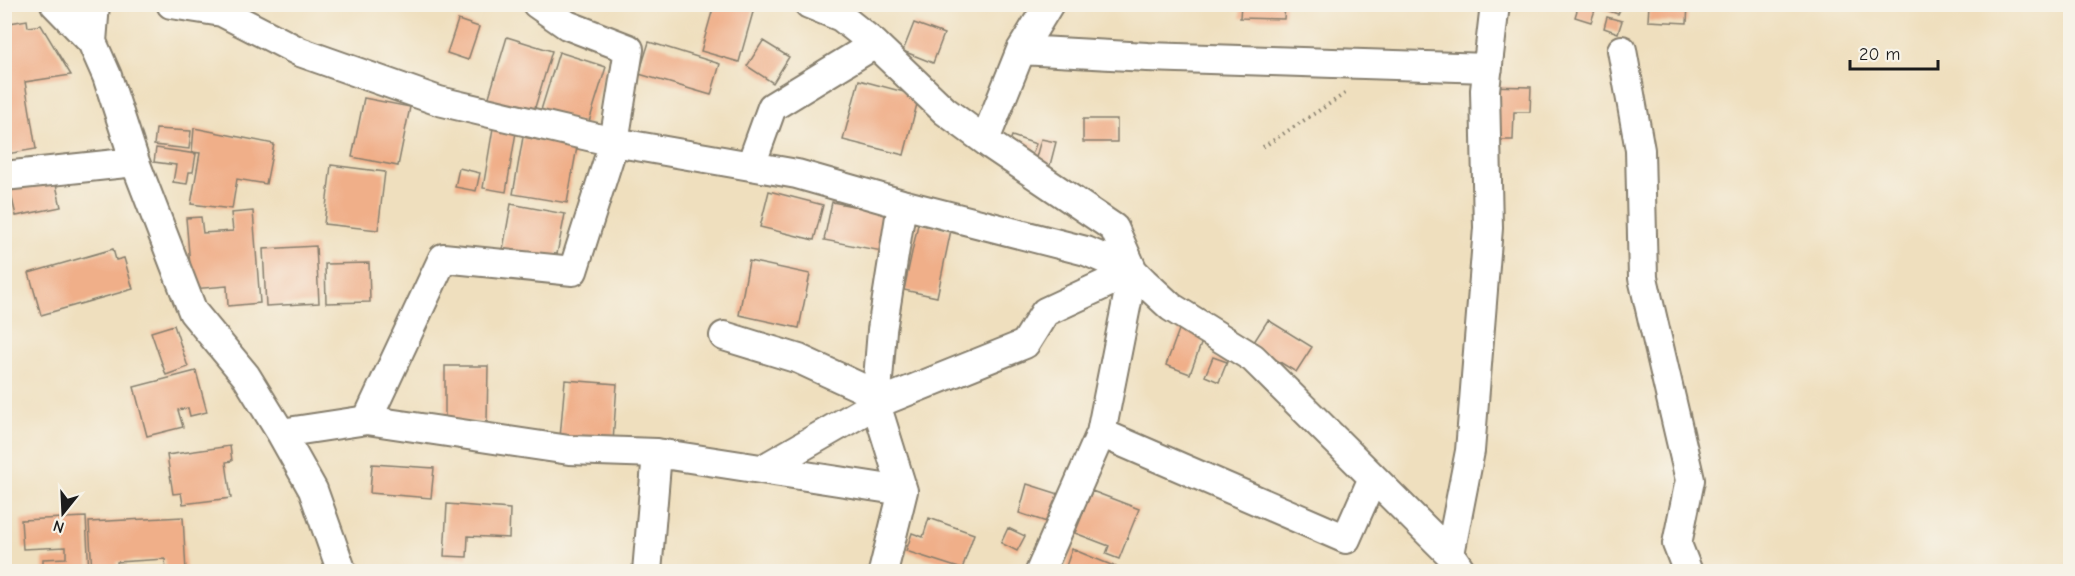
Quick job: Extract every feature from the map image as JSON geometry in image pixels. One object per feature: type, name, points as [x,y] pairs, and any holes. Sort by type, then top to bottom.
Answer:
[{"type":"street","points":[[55,4],[92,42],[193,312],[246,376],[281,433],[313,490],[342,572]]},
{"type":"street","points":[[92,42],[95,4]]},
{"type":"street","points":[[171,4],[234,7],[300,52],[439,101],[614,142],[797,174],[902,204],[1086,251],[1133,271],[1171,307],[1253,358],[1456,563]]},
{"type":"street","points":[[367,420],[443,258],[573,271],[614,142],[628,49],[567,25],[537,4]]},
{"type":"street","points":[[809,4],[841,17],[875,44],[945,111],[1114,228],[1133,271],[1101,433],[1040,572]]},
{"type":"street","points":[[985,140],[1021,50],[1049,4]]},
{"type":"street","points":[[1456,563],[1470,451],[1488,228],[1485,90],[1494,4]]},
{"type":"street","points":[[751,165],[772,107],[875,44]]},
{"type":"street","points":[[1021,50],[1147,57],[1488,68]]},
{"type":"street","points":[[1622,50],[1640,150],[1643,278],[1690,480],[1677,544],[1688,572]]},
{"type":"street","points":[[4,176],[135,162]]},
{"type":"street","points":[[883,572],[903,491],[876,400],[882,330],[902,204]]},
{"type":"street","points":[[763,469],[876,400],[1025,344],[1045,312],[1133,271]]},
{"type":"street","points":[[724,336],[800,359],[876,400]]},
{"type":"street","points":[[281,433],[367,420],[569,450],[657,453],[903,491]]},
{"type":"street","points":[[1101,433],[1346,538],[1373,478]]},
{"type":"street","points":[[647,572],[657,453]]},
{"type":"path","points":[[1263,147],[1350,90]]},
{"type":"building","points":[[1241,4],[1285,4],[1284,19],[1240,18]]},
{"type":"building","points":[[1579,4],[1597,4],[1591,22],[1575,17]]},
{"type":"building","points":[[1604,4],[1621,8],[1618,14],[1603,9]]},
{"type":"building","points":[[1649,4],[1688,4],[1687,23],[1648,21]]},
{"type":"building","points":[[714,5],[755,5],[739,62],[701,51]]},
{"type":"building","points":[[1607,17],[1622,21],[1618,33],[1604,28]]},
{"type":"building","points":[[27,20],[28,27],[41,25],[71,75],[25,82],[36,149],[7,154],[4,139],[4,24]]},
{"type":"building","points":[[458,20],[479,27],[468,60],[447,53]]},
{"type":"building","points":[[914,23],[944,34],[933,63],[903,51]]},
{"type":"building","points":[[507,37],[552,51],[533,114],[488,100]]},
{"type":"building","points":[[763,41],[789,57],[773,83],[747,66]]},
{"type":"building","points":[[649,42],[720,64],[711,95],[639,74]]},
{"type":"building","points":[[559,52],[606,67],[588,125],[541,110]]},
{"type":"building","points":[[859,80],[919,96],[904,155],[843,140]]},
{"type":"building","points":[[1485,86],[1531,87],[1530,112],[1514,112],[1513,140],[1483,140]]},
{"type":"building","points":[[364,98],[410,107],[398,166],[352,157]]},
{"type":"building","points":[[1083,119],[1117,119],[1117,142],[1083,142]]},
{"type":"building","points":[[194,128],[274,144],[266,184],[237,179],[232,209],[191,204],[200,153],[192,152]]},
{"type":"building","points":[[493,128],[516,132],[506,192],[483,188]]},
{"type":"building","points":[[156,129],[191,131],[189,149],[154,145]]},
{"type":"building","points":[[1012,136],[1036,144],[1030,160],[1006,152]]},
{"type":"building","points":[[523,137],[577,147],[567,203],[513,194]]},
{"type":"building","points":[[1041,139],[1056,142],[1049,169],[1034,165]]},
{"type":"building","points":[[156,148],[196,154],[193,172],[189,172],[187,184],[173,182],[176,165],[154,162]]},
{"type":"building","points":[[331,165],[385,172],[378,230],[324,224]]},
{"type":"building","points":[[459,168],[480,173],[476,191],[455,187]]},
{"type":"building","points":[[54,176],[61,207],[16,216],[9,185]]},
{"type":"building","points":[[769,191],[823,205],[814,240],[760,227]]},
{"type":"building","points":[[832,202],[895,214],[887,252],[824,240]]},
{"type":"building","points":[[511,204],[565,214],[556,259],[503,249]]},
{"type":"building","points":[[253,211],[260,303],[228,306],[227,286],[192,289],[186,218],[201,217],[203,233],[233,231],[231,213]]},
{"type":"building","points":[[918,224],[951,230],[937,297],[904,290]]},
{"type":"building","points":[[316,246],[319,303],[266,306],[263,249]]},
{"type":"building","points":[[113,249],[116,260],[124,258],[133,289],[41,315],[29,273]]},
{"type":"building","points":[[749,261],[810,274],[799,328],[739,315]]},
{"type":"building","points":[[369,263],[370,302],[326,303],[325,264]]},
{"type":"building","points":[[1268,320],[1312,347],[1296,372],[1252,345]]},
{"type":"building","points":[[174,325],[188,367],[166,375],[151,332]]},
{"type":"building","points":[[1180,327],[1204,336],[1190,374],[1166,365]]},
{"type":"building","points":[[1213,357],[1227,362],[1219,382],[1205,376]]},
{"type":"building","points":[[445,366],[488,366],[487,422],[445,421]]},
{"type":"building","points":[[196,371],[207,412],[190,416],[188,408],[178,410],[183,427],[147,436],[134,387]]},
{"type":"building","points":[[565,380],[617,384],[613,442],[560,438]]},
{"type":"building","points":[[230,446],[232,461],[226,462],[231,498],[183,504],[181,493],[173,494],[167,455]]},
{"type":"building","points":[[372,464],[434,468],[431,498],[370,493]]},
{"type":"building","points":[[1027,484],[1062,495],[1053,524],[1019,513]]},
{"type":"building","points":[[1092,491],[1139,509],[1119,559],[1106,554],[1109,546],[1075,533]]},
{"type":"building","points":[[447,504],[510,509],[509,538],[468,536],[467,557],[444,556]]},
{"type":"building","points":[[86,517],[89,572],[43,572],[43,559],[66,558],[66,547],[23,549],[21,520]]},
{"type":"building","points":[[183,517],[186,572],[166,572],[165,559],[117,562],[118,572],[92,572],[89,522]]},
{"type":"building","points":[[929,518],[974,534],[962,569],[906,551],[912,533],[923,537]]},
{"type":"building","points":[[1008,528],[1025,536],[1017,551],[1001,543]]},
{"type":"building","points":[[1072,549],[1116,567],[1114,572],[1064,572]]}]
